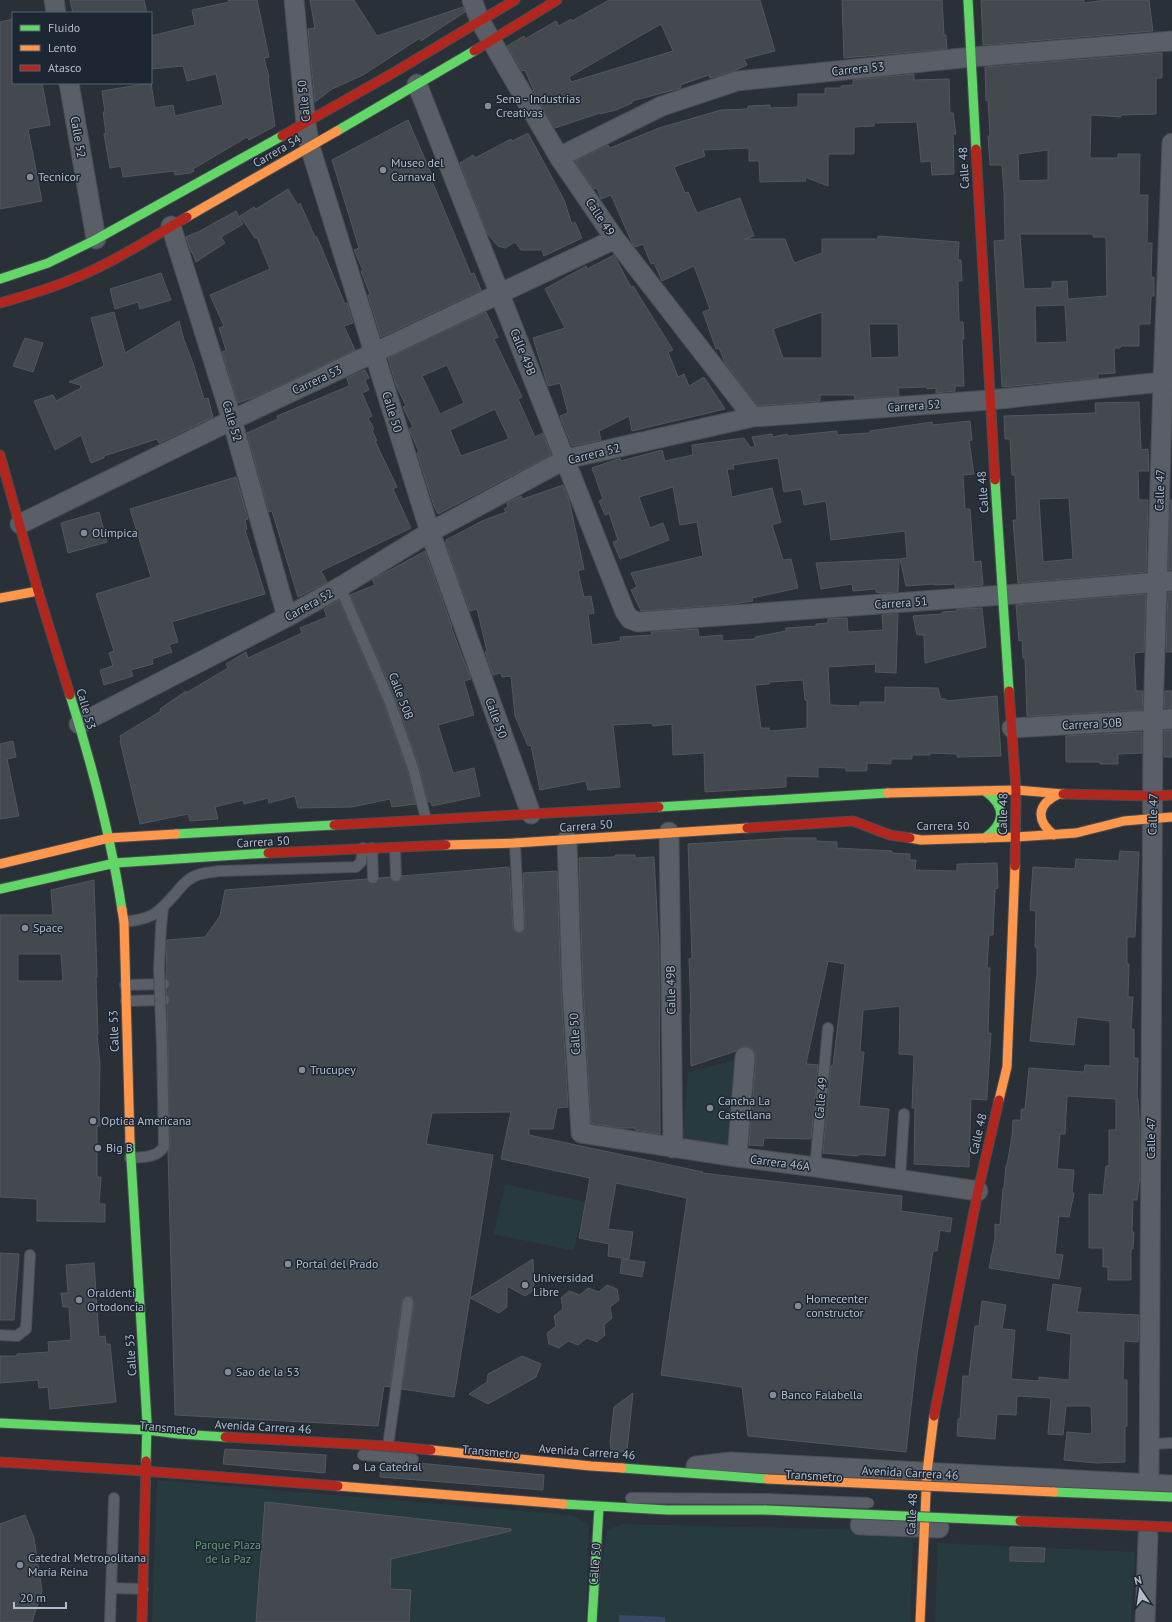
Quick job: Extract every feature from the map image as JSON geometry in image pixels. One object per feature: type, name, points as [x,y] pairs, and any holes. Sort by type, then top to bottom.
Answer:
[{"type":"street","points":[[54,0],[56,12]]},
{"type":"street","name":"Calle 50","points":[[294,0],[306,124],[310,147],[430,532],[531,814]]},
{"type":"street","name":"Calle 49","points":[[472,0],[480,21],[559,157],[616,239],[753,417]]},
{"type":"street","name":"Carrera 54","points":[[0,279],[20,274],[56,259],[96,239],[306,124],[515,0]]},
{"type":"street","name":"Carrera 54","points":[[0,303],[32,294],[70,280],[106,263],[310,147],[557,0]]},
{"type":"street","name":"Calle 48","points":[[920,1622],[927,1472],[935,1407],[978,1191],[1007,1067],[1015,837],[1016,790],[990,400],[968,0]]},
{"type":"street","name":"Carrera 53","points":[[559,157],[662,106],[737,81],[972,57],[1172,41]]},
{"type":"street","name":"Calle 52","points":[[68,84],[96,239]]},
{"type":"street","name":"Calle 49B","points":[[417,84],[630,619]]},
{"type":"street","name":"Calle 47","points":[[1149,1484],[1152,818],[1153,796],[1163,720],[1167,381],[1172,143]]},
{"type":"street","name":"Calle 52","points":[[171,226],[232,420],[287,617]]},
{"type":"street","name":"Carrera 53","points":[[20,524],[374,352],[616,239]]},
{"type":"street","name":"Carrera 52","points":[[79,724],[287,617],[340,587],[430,532],[566,459],[753,417],[990,400],[1167,381]]},
{"type":"street","name":"Calle 53","points":[[0,455],[38,591],[79,724],[115,863],[124,922],[130,1158],[147,1434],[142,1622]]},
{"type":"street","name":"Carrera 51","points":[[630,619],[638,622],[1003,595],[1165,581]]},
{"type":"street","points":[[0,598],[38,591]]},
{"type":"street","name":"Carrera 50B","points":[[1012,728],[1163,720]]},
{"type":"street","name":"Carrera 50","points":[[0,864],[109,838],[426,819],[574,812],[913,791],[1016,790],[1059,794],[1172,795]]},
{"type":"street","points":[[985,791],[997,800],[1001,815],[1000,822],[996,829],[985,838]]},
{"type":"street","points":[[1054,835],[1044,826],[1041,819],[1041,812],[1047,800],[1059,794]]},
{"type":"street","name":"Carrera 50","points":[[0,889],[115,863],[156,859],[367,848],[515,843],[853,821],[890,835],[921,840],[1015,837],[1076,833],[1110,824],[1152,818],[1172,817]]},
{"type":"street","name":"Calle 49B","points":[[669,832],[673,1148]]},
{"type":"street","name":"Calle 50","points":[[567,840],[572,987],[581,1132]]},
{"type":"street","points":[[737,1157],[745,1057]]},
{"type":"street","name":"Carrera 46A","points":[[581,1132],[673,1148],[978,1191]]},
{"type":"street","name":"Avenida Carrera 46","points":[[0,1423],[147,1434],[179,1434],[388,1446],[591,1466],[665,1470],[768,1483],[1172,1498]]},
{"type":"street","points":[[0,1462],[145,1466],[600,1507],[667,1510],[766,1510],[1172,1527]]},
{"type":"street","points":[[665,1470],[731,1462],[1172,1485]]},
{"type":"street","name":"Calle 50","points":[[592,1622],[600,1507]]},
{"type":"street","points":[[667,1510],[765,1520],[924,1528],[1172,1537]]},
{"type":"street","points":[[1145,1622],[1148,1535]]},
{"type":"lane","name":"Calle 50B","points":[[340,587],[389,700],[412,768],[426,819]]},
{"type":"lane","points":[[515,843],[519,927]]},
{"type":"lane","points":[[367,848],[373,878]]},
{"type":"lane","points":[[124,922],[146,918],[164,908],[187,881],[199,874],[219,871],[356,867],[361,862],[367,848]]},
{"type":"lane","points":[[395,848],[396,876]]},
{"type":"lane","points":[[130,1158],[154,1156],[162,1151],[164,1146],[159,970],[161,927],[164,908]]},
{"type":"lane","points":[[125,985],[164,984]]},
{"type":"lane","points":[[126,1001],[164,1000]]},
{"type":"lane","name":"Calle 49","points":[[815,1167],[828,1028]]},
{"type":"lane","points":[[900,1179],[904,1114]]},
{"type":"lane","points":[[0,1335],[17,1336],[26,1329],[30,1255]]},
{"type":"lane","points":[[388,1446],[408,1302]]},
{"type":"lane","name":"Transmetro","points":[[0,1432],[147,1434],[178,1442],[421,1460]]},
{"type":"lane","points":[[1149,1444],[1172,1443]]},
{"type":"lane","name":"Transmetro","points":[[0,1453],[145,1466],[177,1465],[588,1498],[767,1498],[878,1504]]},
{"type":"lane","name":"Transmetro","points":[[460,1463],[1172,1507]]},
{"type":"lane","points":[[110,1622],[114,1498]]},
{"type":"lane","points":[[918,1506],[934,1506]]},
{"type":"lane","points":[[1061,1512],[1172,1518]]},
{"type":"lane","points":[[111,1588],[143,1589]]},
{"type":"green space","name":"Cancha La Castellana","points":[[739,1059],[731,1153],[682,1144],[688,1072]]},
{"type":"green space","points":[[505,1184],[585,1202],[574,1251],[494,1234]]},
{"type":"green space","name":"Parque Plaza de la Paz","points":[[157,1480],[572,1515],[589,1525],[586,1622],[152,1622]]},
{"type":"green space","points":[[622,1524],[913,1531],[910,1622],[594,1622],[607,1530]]},
{"type":"green space","points":[[938,1543],[1135,1552],[1131,1622],[935,1622]]},
{"type":"water","points":[[619,1615],[665,1617],[665,1622],[619,1622]]},
{"type":"building","points":[[70,0],[144,0],[147,12],[73,12]]},
{"type":"building","points":[[228,0],[257,0],[269,57],[264,58],[269,77],[275,126],[249,140],[247,137],[193,169],[194,171],[190,173],[175,175],[174,171],[123,177],[121,166],[110,168],[104,134],[106,133],[102,91],[151,84],[155,108],[173,105],[175,116],[223,105],[216,74],[187,81],[183,66],[152,69],[152,36],[195,25],[192,10],[229,2]]},
{"type":"building","points":[[310,0],[354,0],[377,36],[463,7],[465,12],[421,41],[420,38],[363,75],[332,89],[315,102],[308,29],[315,28]]},
{"type":"building","points":[[609,0],[760,0],[775,51],[744,59],[747,65],[736,70],[710,78],[709,75],[680,85],[681,88],[632,101],[632,103],[616,110],[600,113],[555,128],[536,96],[525,70],[522,71],[507,46],[524,36],[525,39],[556,21],[559,26],[571,19],[572,21]],"holes":[[[661,24],[673,51],[571,82],[569,77]]]},
{"type":"building","points":[[842,0],[942,0],[944,35],[946,35],[947,49],[844,58]]},
{"type":"building","points":[[981,0],[1084,0],[1084,3],[1106,0],[1149,0],[1153,31],[983,45]]},
{"type":"building","points":[[12,19],[12,84],[42,84],[50,125],[28,129],[42,201],[0,209],[0,22]]},
{"type":"building","points":[[1162,53],[1162,78],[1156,78],[1156,114],[1121,115],[1121,117],[1091,115],[1090,158],[1118,158],[1118,154],[1140,154],[1139,195],[1148,195],[1147,243],[1152,243],[1151,277],[1154,277],[1154,296],[1151,296],[1150,324],[1139,324],[1139,346],[1121,346],[1120,348],[1114,348],[1115,373],[1098,374],[1098,378],[1002,387],[994,241],[1005,240],[1004,192],[1002,165],[990,165],[988,136],[990,136],[988,100],[986,101],[985,67]],"holes":[[[1048,150],[1048,180],[1019,181],[1018,154]],[[1020,234],[1093,234],[1093,237],[1106,237],[1107,296],[1068,299],[1067,281],[1052,282],[1052,288],[1024,289]],[[1065,305],[1067,342],[1036,343],[1035,306]]]},
{"type":"building","points":[[914,74],[914,80],[949,79],[950,113],[953,113],[956,134],[953,134],[954,174],[932,175],[931,161],[921,162],[917,122],[874,123],[874,126],[854,127],[854,154],[828,154],[828,186],[805,177],[806,181],[760,182],[759,161],[749,161],[749,148],[703,150],[705,156],[674,167],[685,193],[688,192],[697,213],[740,198],[754,236],[745,239],[785,239],[794,263],[822,253],[822,239],[878,239],[878,236],[959,242],[958,260],[961,260],[962,281],[958,281],[959,322],[963,322],[964,339],[962,339],[964,386],[955,386],[955,391],[936,393],[936,388],[898,388],[899,396],[855,399],[854,395],[820,395],[820,401],[758,406],[725,363],[719,348],[716,349],[703,312],[710,309],[694,266],[662,281],[654,263],[651,264],[643,244],[635,247],[633,245],[611,195],[601,199],[597,188],[594,189],[575,161],[608,145],[610,148],[659,128],[721,110],[748,109],[748,106],[770,105],[770,108],[798,107],[798,94],[825,94],[825,88],[841,88],[841,86],[853,85],[853,80]],"holes":[[[822,312],[822,358],[783,358],[773,329]],[[869,324],[898,324],[899,357],[871,358]]]},
{"type":"building","points":[[408,120],[434,180],[432,181],[471,274],[474,273],[481,290],[381,337],[368,295],[370,294],[361,271],[363,270],[354,250],[359,248],[332,160]]},
{"type":"building","points":[[528,133],[564,200],[572,224],[575,222],[582,238],[544,256],[542,250],[521,250],[515,242],[505,248],[498,246],[487,233],[460,163],[473,155],[475,158],[511,139],[512,141]]},
{"type":"building","points":[[288,189],[298,205],[300,203],[315,237],[317,237],[345,304],[347,303],[353,323],[344,326],[355,350],[255,397],[238,403],[222,352],[226,350],[219,328],[224,326],[210,295],[270,269],[257,238],[255,238],[240,216],[254,207],[256,209]]},
{"type":"building","points":[[236,211],[243,224],[221,237],[225,243],[196,262],[186,237]]},
{"type":"building","points":[[614,255],[631,287],[633,286],[673,350],[668,352],[678,377],[684,374],[689,386],[704,377],[725,409],[632,431],[629,416],[599,431],[601,440],[572,446],[560,416],[568,413],[560,383],[548,386],[533,338],[565,328],[545,289],[586,266],[587,269]]},
{"type":"building","points":[[161,273],[171,300],[140,309],[138,302],[115,309],[110,289]]},
{"type":"building","points":[[114,312],[125,353],[179,321],[204,399],[208,398],[213,417],[159,443],[157,439],[104,456],[104,458],[91,463],[81,435],[55,450],[34,401],[53,395],[56,401],[81,388],[80,385],[69,382],[104,366],[91,318]]},
{"type":"building","points":[[486,312],[498,337],[494,339],[522,397],[518,399],[535,437],[543,433],[551,455],[438,514],[417,453],[419,452],[409,429],[413,427],[403,407],[406,406],[396,385],[388,358]],"holes":[[[447,365],[464,403],[440,414],[422,376]],[[495,409],[509,439],[461,456],[450,430]]]},
{"type":"building","points":[[25,338],[43,343],[33,372],[13,366]]},
{"type":"building","points":[[365,370],[369,378],[365,380],[369,390],[362,393],[372,416],[368,418],[374,429],[372,430],[377,441],[375,441],[397,487],[393,489],[411,528],[321,571],[327,582],[298,597],[272,511],[269,512],[247,433],[278,419],[277,416],[349,386],[347,378]]},
{"type":"building","points":[[1139,402],[1141,450],[1148,449],[1149,471],[1138,471],[1139,500],[1148,500],[1146,572],[1018,583],[1013,520],[1017,520],[1015,475],[1012,475],[1010,439],[1005,439],[1004,416],[1096,413],[1095,403]],"holes":[[[1069,498],[1073,559],[1043,562],[1039,499]]]},
{"type":"building","points":[[970,421],[972,440],[969,441],[974,474],[963,475],[965,509],[970,509],[974,562],[981,561],[983,585],[955,588],[955,584],[906,586],[900,559],[907,558],[905,531],[831,540],[826,501],[804,505],[801,489],[784,492],[778,458],[733,465],[734,469],[727,469],[732,497],[772,488],[781,522],[772,525],[783,560],[791,559],[798,588],[752,598],[753,601],[734,604],[641,611],[631,590],[637,587],[631,573],[703,556],[697,522],[680,525],[673,487],[639,497],[650,528],[663,523],[669,540],[620,559],[613,542],[618,540],[609,513],[605,515],[599,501],[603,499],[592,468],[620,458],[621,461],[662,450],[665,461],[693,455],[692,445],[744,438],[751,448],[755,446],[752,437],[772,434],[773,437],[787,434],[788,436],[837,431],[837,435],[870,433],[870,431],[932,422],[933,425]]},
{"type":"building","points":[[236,477],[248,519],[245,520],[247,529],[245,530],[265,594],[172,622],[178,642],[169,645],[172,652],[152,659],[153,664],[131,670],[133,676],[104,685],[100,670],[113,666],[109,653],[114,651],[96,594],[151,577],[130,509]]},
{"type":"building","points":[[563,485],[569,500],[584,569],[578,571],[584,597],[591,596],[594,613],[588,614],[592,645],[621,641],[620,637],[652,635],[651,632],[698,629],[699,637],[722,635],[723,641],[755,639],[755,637],[786,631],[786,628],[816,626],[816,624],[828,623],[828,619],[847,618],[848,632],[883,630],[882,615],[898,614],[896,673],[875,672],[876,664],[828,667],[830,705],[860,706],[860,702],[885,702],[885,687],[938,688],[941,699],[946,699],[946,701],[997,696],[1001,756],[957,757],[957,754],[930,753],[930,755],[912,755],[912,759],[891,759],[891,764],[867,763],[867,771],[846,771],[846,768],[818,767],[818,777],[786,776],[786,787],[705,792],[704,753],[673,755],[672,724],[653,726],[652,723],[613,725],[620,787],[588,790],[586,781],[540,790],[531,745],[528,746],[515,716],[511,676],[502,677],[501,673],[493,675],[485,652],[487,651],[477,609],[470,611],[445,542],[447,541],[446,540],[482,521],[506,512],[504,509],[508,507],[507,503],[521,496],[523,499]],"holes":[[[803,680],[805,700],[807,700],[807,728],[770,731],[769,728],[761,728],[755,685],[769,684],[769,682]]]},
{"type":"building","points":[[1170,500],[1172,500],[1172,570],[1168,570]]},
{"type":"building","name":"Olímpica","points":[[99,512],[107,542],[68,553],[61,523]]},
{"type":"building","points":[[425,551],[451,627],[471,679],[464,681],[474,715],[438,725],[453,773],[474,768],[480,796],[432,806],[431,802],[428,802],[419,766],[395,698],[350,595],[375,585],[372,580]]},
{"type":"building","points":[[899,559],[898,592],[881,593],[876,592],[876,589],[853,591],[852,584],[821,589],[816,563]]},
{"type":"building","points":[[1168,592],[1172,592],[1172,652],[1166,652]]},
{"type":"building","points":[[1146,594],[1144,652],[1134,653],[1136,691],[1143,691],[1142,710],[1027,716],[1025,658],[1023,658],[1022,640],[1019,641],[1016,605]]},
{"type":"building","points":[[339,600],[383,702],[407,770],[416,804],[392,807],[390,799],[352,807],[298,808],[295,796],[269,803],[268,798],[244,804],[243,800],[215,807],[218,819],[190,821],[188,814],[140,824],[120,736],[161,711],[160,709],[186,691],[186,693],[228,668],[226,664],[246,652],[248,658],[302,633],[300,628],[327,617],[324,609]]},
{"type":"building","points":[[982,608],[986,647],[925,663],[924,635],[917,635],[913,616],[942,614],[942,612],[957,611],[957,609]]},
{"type":"building","points":[[1165,691],[1172,691],[1172,708],[1164,708]]},
{"type":"building","points":[[1164,730],[1172,730],[1172,757],[1164,757]]},
{"type":"building","points":[[1142,732],[1142,753],[1118,754],[1118,764],[1100,764],[1100,762],[1066,762],[1066,736]]},
{"type":"building","points":[[13,741],[16,757],[7,759],[19,816],[0,819],[0,744]]},
{"type":"building","points":[[787,838],[816,838],[816,841],[837,842],[837,848],[892,851],[892,853],[910,854],[910,860],[916,860],[915,870],[957,871],[957,864],[997,863],[998,888],[995,889],[993,935],[989,935],[987,968],[990,968],[988,1033],[991,1033],[987,1100],[971,1099],[969,1167],[914,1164],[915,1108],[912,1108],[914,1055],[899,1054],[900,1006],[863,1010],[860,1052],[864,1052],[859,1106],[889,1109],[885,1156],[858,1154],[858,1156],[823,1153],[831,1066],[833,1066],[845,964],[828,961],[806,1064],[818,1065],[811,1139],[764,1138],[763,1146],[749,1145],[756,1058],[755,1052],[751,1048],[746,1046],[741,1047],[736,1051],[691,1066],[689,959],[692,958],[688,844]]},
{"type":"building","points":[[1120,851],[1139,852],[1135,937],[1127,937],[1127,964],[1129,964],[1128,997],[1133,997],[1131,1029],[1134,1029],[1134,1058],[1138,1058],[1137,1099],[1140,1131],[1140,1175],[1137,1200],[1133,1200],[1132,1232],[1134,1232],[1133,1249],[1131,1249],[1131,1280],[1108,1280],[1108,1267],[1103,1267],[1103,1248],[1089,1248],[1089,1194],[1103,1195],[1106,1166],[1109,1166],[1109,1130],[1116,1130],[1116,1099],[1067,1096],[1065,1134],[1060,1134],[1057,1169],[1074,1170],[1072,1193],[1074,1193],[1069,1217],[1059,1216],[1055,1254],[1063,1255],[1059,1279],[989,1268],[995,1238],[995,1224],[1000,1225],[1003,1188],[1012,1136],[1013,1120],[1021,1120],[1021,1109],[1025,1109],[1029,1068],[1084,1072],[1085,1065],[1110,1066],[1110,1021],[1077,1017],[1074,1045],[1030,1041],[1037,975],[1037,947],[1035,947],[1036,911],[1030,910],[1033,867],[1075,869],[1076,859],[1119,861]]},
{"type":"building","points":[[615,855],[635,855],[635,858],[654,857],[659,948],[660,1134],[635,1130],[635,1128],[619,1128],[591,1123],[583,986],[579,858],[615,857]]},
{"type":"building","name":"Portal del Prado","points":[[509,867],[513,927],[514,931],[519,933],[523,932],[525,927],[523,873],[557,871],[561,988],[568,1107],[557,1108],[553,1129],[529,1129],[529,1135],[703,1172],[702,1173],[902,1196],[901,1211],[952,1218],[950,1232],[940,1230],[937,1251],[933,1251],[917,1355],[906,1452],[748,1436],[742,1387],[661,1375],[687,1198],[616,1183],[608,1229],[633,1232],[629,1259],[608,1256],[609,1244],[579,1238],[590,1178],[501,1159],[511,1112],[432,1113],[426,1144],[493,1155],[454,1397],[402,1389],[414,1303],[412,1297],[408,1296],[403,1298],[402,1301],[390,1387],[384,1386],[378,1426],[175,1415],[168,1152],[170,1146],[167,1006],[170,1000],[169,996],[166,994],[166,990],[170,984],[169,980],[166,978],[167,940],[205,937],[220,916],[225,890],[367,879],[370,884],[374,884],[379,881],[379,878],[390,877],[393,882],[397,882],[402,879],[402,876]]},
{"type":"building","points":[[94,880],[97,1034],[100,1065],[100,1126],[97,1126],[97,1177],[101,1177],[99,1204],[105,1204],[105,1222],[37,1221],[37,1199],[0,1197],[0,915],[53,915],[51,890]],"holes":[[[18,954],[61,954],[63,981],[18,981]]]},
{"type":"building","points":[[0,1253],[19,1254],[14,1320],[0,1320]]},
{"type":"building","points":[[533,1259],[534,1290],[525,1296],[507,1286],[507,1307],[499,1313],[470,1298]]},
{"type":"building","points":[[622,1259],[645,1262],[642,1277],[620,1273]]},
{"type":"building","points":[[94,1263],[99,1337],[105,1336],[106,1344],[110,1344],[116,1402],[50,1409],[48,1387],[39,1388],[38,1380],[0,1383],[0,1356],[17,1356],[17,1354],[49,1352],[48,1342],[71,1340],[69,1307],[63,1307],[61,1293],[68,1293],[66,1265]]},
{"type":"building","points":[[1053,1284],[1081,1288],[1077,1312],[1139,1315],[1138,1342],[1124,1341],[1123,1380],[1127,1380],[1125,1462],[1096,1463],[1064,1460],[1067,1432],[1092,1434],[1091,1406],[1066,1406],[1063,1435],[1048,1434],[1051,1398],[1017,1396],[1016,1415],[997,1414],[995,1439],[957,1436],[958,1419],[960,1419],[963,1376],[969,1376],[975,1326],[979,1326],[982,1301],[1006,1305],[1002,1329],[1015,1330],[1011,1379],[1039,1381],[1039,1377],[1069,1380],[1071,1334],[1047,1330]]},
{"type":"building","points":[[607,1285],[617,1289],[619,1300],[610,1307],[612,1318],[604,1325],[605,1335],[597,1342],[587,1338],[578,1345],[568,1341],[559,1348],[549,1344],[547,1333],[556,1326],[554,1316],[563,1309],[561,1298],[569,1291],[580,1295],[588,1288],[599,1292]]},
{"type":"building","points":[[522,1356],[541,1364],[536,1377],[488,1404],[469,1394],[487,1382],[488,1374]]},
{"type":"building","points":[[633,1393],[627,1451],[619,1452],[611,1449],[610,1442],[614,1407]]},
{"type":"building","points":[[225,1449],[326,1455],[325,1473],[223,1464]]},
{"type":"building","points":[[381,1463],[412,1465],[418,1463],[544,1475],[543,1490],[380,1477]]},
{"type":"building","points":[[265,1502],[511,1529],[511,1531],[391,1559],[390,1589],[411,1590],[409,1622],[256,1622]]},
{"type":"building","name":"Catedral Metropolitana María Reina","points":[[25,1515],[34,1538],[42,1591],[32,1622],[0,1622],[0,1524]]},
{"type":"building","points":[[1010,1547],[1045,1548],[1044,1562],[1010,1561]]},
{"type":"traffic: fast","points":[[968,0],[976,149]]},
{"type":"traffic: fast","points":[[337,131],[474,51]]},
{"type":"traffic: fast","points":[[0,279],[48,263],[95,240],[282,136]]},
{"type":"traffic: fast","points":[[995,480],[1009,691]]},
{"type":"traffic: fast","points":[[70,695],[100,801],[118,883],[122,910]]},
{"type":"traffic: fast","points":[[985,791],[997,803],[1001,814],[997,826],[985,838]]},
{"type":"traffic: fast","points":[[659,807],[888,793]]},
{"type":"traffic: fast","points":[[176,834],[334,825]]},
{"type":"traffic: fast","points":[[0,889],[115,863],[268,853]]},
{"type":"traffic: fast","points":[[130,1142],[147,1422],[146,1461]]},
{"type":"traffic: fast","points":[[0,1423],[147,1430],[225,1437]]},
{"type":"traffic: fast","points":[[622,1468],[768,1479]]},
{"type":"traffic: fast","points":[[1054,1492],[1172,1497]]},
{"type":"traffic: fast","points":[[563,1504],[667,1510],[766,1510]]},
{"type":"traffic: fast","points":[[592,1622],[599,1507]]},
{"type":"traffic: fast","points":[[766,1510],[1020,1521]]},
{"type":"traffic: slow","points":[[187,217],[337,131]]},
{"type":"traffic: slow","points":[[0,598],[38,591]]},
{"type":"traffic: slow","points":[[888,793],[1016,790],[1063,794]]},
{"type":"traffic: slow","points":[[1054,835],[1044,824],[1041,818],[1041,813],[1046,803],[1059,794]]},
{"type":"traffic: slow","points":[[910,838],[921,840],[1015,837],[1076,833],[1124,821],[1172,817]]},
{"type":"traffic: slow","points":[[446,845],[515,843],[747,828]]},
{"type":"traffic: slow","points":[[0,864],[109,838],[176,834]]},
{"type":"traffic: slow","points":[[999,1100],[1007,1067],[1015,866]]},
{"type":"traffic: slow","points":[[122,910],[124,922],[130,1142]]},
{"type":"traffic: slow","points":[[920,1622],[927,1472],[934,1416]]},
{"type":"traffic: slow","points":[[431,1450],[622,1468]]},
{"type":"traffic: slow","points":[[768,1479],[1054,1492]]},
{"type":"traffic: slow","points":[[338,1486],[563,1504]]},
{"type":"traffic: jam","points":[[282,136],[393,73],[515,0]]},
{"type":"traffic: jam","points":[[474,51],[557,0]]},
{"type":"traffic: jam","points":[[976,149],[995,480]]},
{"type":"traffic: jam","points":[[0,303],[44,290],[85,274],[130,251],[187,217]]},
{"type":"traffic: jam","points":[[0,455],[38,591],[70,695]]},
{"type":"traffic: jam","points":[[1009,691],[1016,790],[1015,866]]},
{"type":"traffic: jam","points":[[1063,794],[1172,795]]},
{"type":"traffic: jam","points":[[334,825],[659,807]]},
{"type":"traffic: jam","points":[[747,828],[853,821],[890,835],[910,838]]},
{"type":"traffic: jam","points":[[268,853],[446,845]]},
{"type":"traffic: jam","points":[[934,1416],[978,1191],[999,1100]]},
{"type":"traffic: jam","points":[[225,1437],[388,1446],[431,1450]]},
{"type":"traffic: jam","points":[[142,1622],[146,1461]]},
{"type":"traffic: jam","points":[[0,1462],[145,1471],[338,1486]]},
{"type":"traffic: jam","points":[[1020,1521],[1172,1527]]},
{"type":"place","name":"Sena - Industrias Creativas","points":[[488,106]]},
{"type":"place","name":"Museo del Carnaval","points":[[383,170]]},
{"type":"place","name":"Tecnicor","points":[[30,177]]},
{"type":"place","name":"Olímpica","points":[[84,533]]},
{"type":"place","name":"Space","points":[[25,928]]},
{"type":"place","name":"Trucupey","points":[[302,1070]]},
{"type":"place","name":"Cancha La Castellana","points":[[710,1108]]},
{"type":"place","name":"Optica Americana","points":[[93,1121]]},
{"type":"place","name":"Big B","points":[[98,1148]]},
{"type":"place","name":"Portal del Prado","points":[[288,1264]]},
{"type":"place","name":"Universidad Libre","points":[[525,1285]]},
{"type":"place","name":"Oraldenti Ortodoncia","points":[[79,1300]]},
{"type":"place","name":"Homecenter constructor","points":[[798,1306]]},
{"type":"place","name":"Sao de la 53","points":[[228,1372]]},
{"type":"place","name":"Banco Falabella","points":[[773,1395]]},
{"type":"place","name":"La Catedral","points":[[356,1467]]},
{"type":"place","name":"Catedral Metropolitana María Reina","points":[[20,1565]]}]
